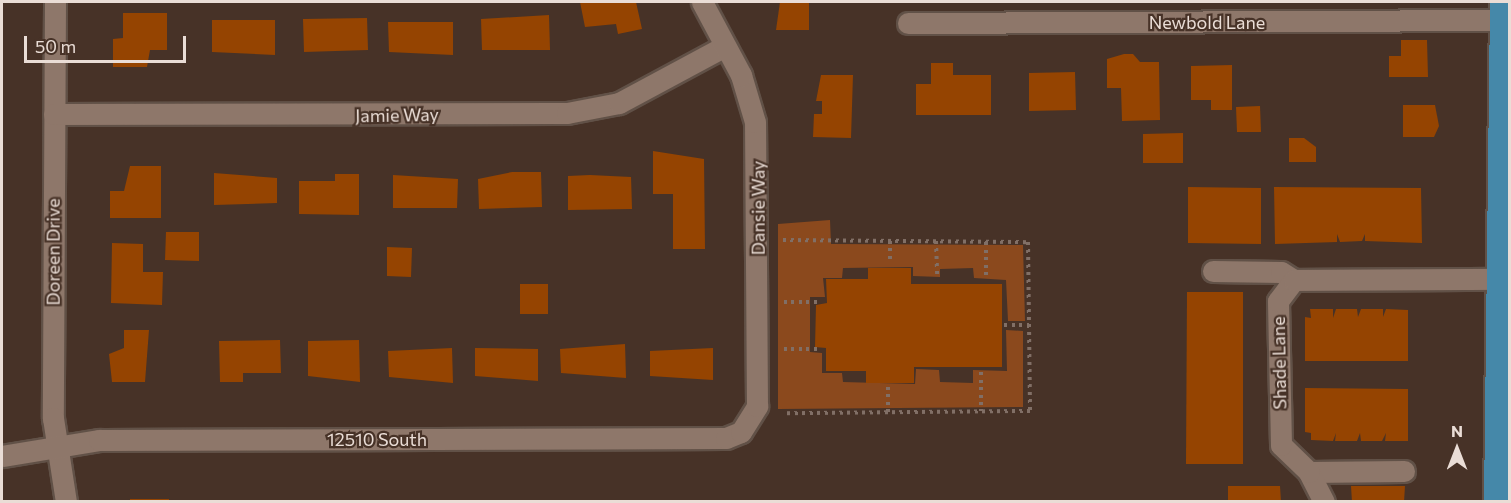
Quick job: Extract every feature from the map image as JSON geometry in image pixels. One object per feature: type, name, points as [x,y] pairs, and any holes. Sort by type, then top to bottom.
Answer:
[{"type":"main road","points":[[1500,501],[1506,11]]},
{"type":"street","name":"Doreen Drive","points":[[55,2],[57,448],[66,501]]},
{"type":"street","name":"Dansie Way","points":[[702,2],[750,97],[758,156],[757,406],[750,424]]},
{"type":"street","name":"Newbold Lane","points":[[908,23],[1506,11]]},
{"type":"street","name":"Jamie Way","points":[[54,114],[567,112],[619,103],[725,46]]},
{"type":"street","points":[[1213,271],[1281,272],[1294,280],[1503,279]]},
{"type":"street","name":"Shade Lane","points":[[1294,280],[1278,301],[1281,445],[1309,472],[1324,501]]},
{"type":"street","name":"12510 South","points":[[2,456],[99,440],[726,438],[750,424]]},
{"type":"street","points":[[1309,472],[1404,471]]},
{"type":"path","points":[[783,240],[1028,242],[1030,411],[784,413]]},
{"type":"path","points":[[890,241],[890,264]]},
{"type":"path","points":[[936,241],[937,278]]},
{"type":"path","points":[[986,242],[986,280]]},
{"type":"path","points":[[783,302],[821,302]]},
{"type":"path","points":[[1004,326],[1029,326]]},
{"type":"path","points":[[784,349],[821,349]]},
{"type":"path","points":[[981,372],[981,411]]},
{"type":"path","points":[[888,387],[888,412]]},
{"type":"shaded area","points":[[830,220],[831,244],[1023,245],[1025,321],[1008,321],[1006,280],[974,278],[973,268],[940,269],[940,277],[913,276],[913,267],[843,268],[842,278],[823,278],[825,297],[810,297],[810,352],[822,353],[822,373],[842,373],[843,382],[915,384],[916,369],[939,370],[940,382],[973,383],[973,370],[1007,371],[1006,330],[1023,331],[1023,407],[778,409],[778,224]]},
{"type":"building","points":[[580,2],[636,2],[642,29],[618,34],[616,24],[585,27]]},
{"type":"building","points":[[780,2],[809,2],[809,30],[776,30]]},
{"type":"building","points":[[123,13],[167,13],[167,50],[150,50],[147,67],[113,67],[113,39],[123,38]]},
{"type":"building","points":[[549,15],[550,50],[482,50],[481,19]]},
{"type":"building","points":[[367,18],[368,50],[304,52],[303,19]]},
{"type":"building","points":[[212,20],[275,20],[275,55],[212,52]]},
{"type":"building","points":[[388,22],[453,22],[453,55],[389,52]]},
{"type":"building","points":[[1401,40],[1427,40],[1428,77],[1389,77],[1389,56],[1401,56]]},
{"type":"building","points":[[1133,54],[1140,62],[1159,62],[1160,120],[1122,121],[1121,88],[1107,88],[1107,59]]},
{"type":"building","points":[[931,63],[953,63],[953,75],[991,75],[991,115],[916,115],[916,84],[931,84]]},
{"type":"building","points":[[1232,65],[1232,110],[1211,110],[1211,100],[1191,100],[1191,66]]},
{"type":"building","points":[[1075,72],[1076,110],[1029,111],[1029,73]]},
{"type":"building","points":[[821,75],[853,75],[851,138],[813,137],[814,114],[822,114],[822,101],[816,101]]},
{"type":"building","points":[[1403,105],[1435,105],[1439,126],[1434,137],[1403,137]]},
{"type":"building","points":[[1260,106],[1261,132],[1237,132],[1236,107]]},
{"type":"building","points":[[1183,133],[1183,163],[1143,163],[1143,134]]},
{"type":"building","points":[[1289,138],[1304,138],[1316,147],[1316,162],[1289,162]]},
{"type":"building","points":[[653,151],[704,159],[705,249],[673,249],[673,194],[653,194]]},
{"type":"building","points":[[130,166],[161,166],[161,218],[110,218],[110,191],[124,191]]},
{"type":"building","points":[[512,172],[541,172],[542,207],[479,209],[478,179]]},
{"type":"building","points":[[214,173],[277,178],[277,203],[214,205]]},
{"type":"building","points":[[335,174],[359,174],[359,215],[299,214],[299,181],[335,181]]},
{"type":"building","points":[[393,175],[458,179],[457,208],[393,208]]},
{"type":"building","points":[[568,176],[631,177],[632,209],[568,210]]},
{"type":"building","points":[[1188,187],[1261,188],[1261,244],[1188,243]]},
{"type":"building","points":[[1274,187],[1421,188],[1422,243],[1365,241],[1365,234],[1362,241],[1340,242],[1337,234],[1337,242],[1275,244]]},
{"type":"building","points":[[166,232],[199,232],[199,261],[165,260]]},
{"type":"building","points":[[112,243],[143,244],[143,272],[163,272],[162,305],[111,303]]},
{"type":"building","points":[[387,247],[412,248],[411,277],[387,276]]},
{"type":"building","points":[[868,268],[911,268],[911,284],[1002,284],[1002,367],[914,367],[914,383],[866,383],[866,371],[826,371],[826,348],[815,347],[816,305],[827,303],[826,279],[868,279]]},
{"type":"building","points":[[520,284],[548,284],[548,314],[520,314]]},
{"type":"building","points":[[1187,292],[1243,292],[1243,464],[1186,464]]},
{"type":"building","points":[[1310,309],[1333,309],[1333,318],[1336,309],[1357,309],[1358,317],[1361,309],[1383,309],[1383,317],[1386,309],[1408,310],[1408,361],[1305,361],[1305,317],[1311,318]]},
{"type":"building","points":[[124,330],[149,330],[145,382],[112,382],[109,354],[124,348]]},
{"type":"building","points":[[280,340],[281,373],[243,373],[243,382],[220,382],[219,341]]},
{"type":"building","points":[[359,340],[360,382],[308,376],[308,341]]},
{"type":"building","points":[[625,344],[626,378],[561,373],[560,349]]},
{"type":"building","points":[[452,348],[453,383],[389,377],[388,351]]},
{"type":"building","points":[[475,348],[538,349],[538,381],[475,376]]},
{"type":"building","points":[[713,348],[713,380],[650,376],[650,351]]},
{"type":"building","points":[[1305,388],[1408,389],[1408,441],[1385,441],[1386,433],[1382,441],[1361,441],[1360,433],[1357,441],[1335,441],[1336,433],[1333,441],[1311,440],[1311,433],[1305,432]]},
{"type":"building","points":[[1228,486],[1280,486],[1281,502],[1228,502]]},
{"type":"building","points":[[1351,486],[1405,486],[1404,502],[1352,502]]},
{"type":"building","points":[[130,499],[169,499],[169,502],[130,502]]}]
